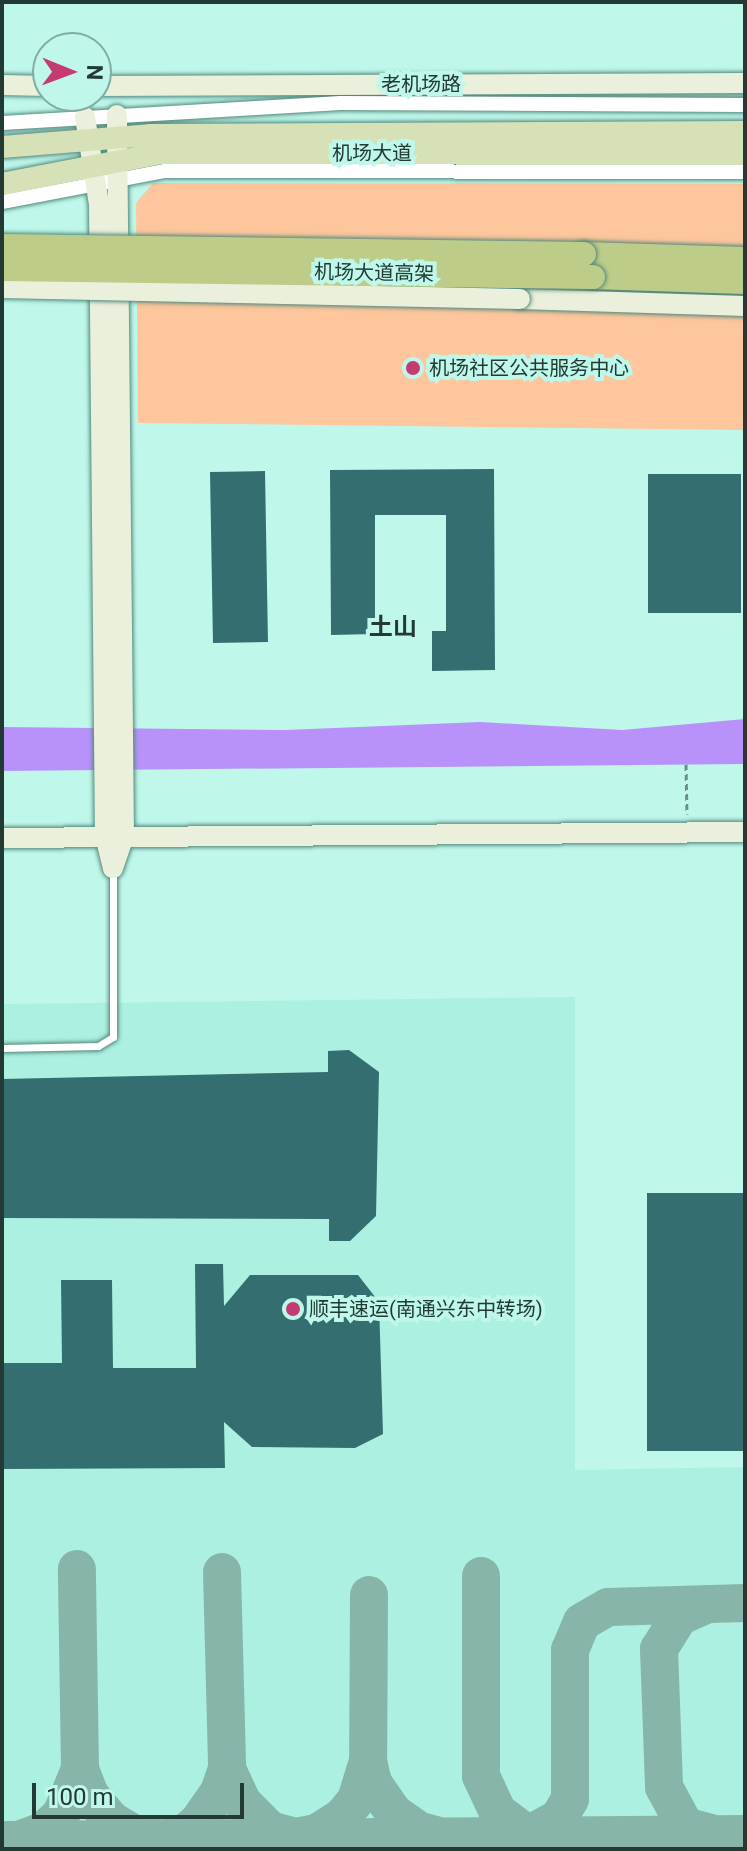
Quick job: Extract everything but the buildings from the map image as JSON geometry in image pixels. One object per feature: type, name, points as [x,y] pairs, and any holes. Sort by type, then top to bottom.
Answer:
[{"type":"highway","points":[[2,246],[745,259]]},
{"type":"highway","name":"机场大道高架","points":[[2,269],[745,282]]},
{"type":"main road","name":"机场大道","points":[[2,147],[86,127],[117,126],[745,132]]},
{"type":"main road","name":"机场大道","points":[[2,184],[117,170],[162,153],[745,154]]},
{"type":"street","name":"老机场路","points":[[112,86],[745,83]]},
{"type":"street","points":[[2,85],[32,86]]},
{"type":"street","points":[[114,780],[124,714],[117,126],[340,103],[745,105]]},
{"type":"street","points":[[2,123],[86,127],[99,204],[103,714],[114,780],[113,868]]},
{"type":"street","points":[[117,170],[322,168],[745,172]]},
{"type":"street","points":[[2,202],[92,174]]},
{"type":"street","points":[[2,288],[745,306]]},
{"type":"street","points":[[2,838],[745,832]]},
{"type":"lane","points":[[2,1048],[98,1046],[113,1037],[113,868]]},
{"type":"path","points":[[686,764],[687,814]]},
{"type":"shaded area","points":[[153,183],[745,184],[745,430],[138,423],[136,203]]},
{"type":"shaded area","points":[[745,719],[745,764],[2,771],[2,727],[286,730],[480,722],[622,730]]},
{"type":"shaded area","points":[[575,997],[575,1470],[745,1467],[745,1849],[2,1849],[2,1004]]},
{"type":"taxiway","points":[[21,1839],[43,1831],[61,1815],[80,1769],[77,1569]]},
{"type":"taxiway","points":[[222,1572],[227,1769],[243,1803],[270,1830],[296,1837],[317,1833],[343,1816],[356,1800],[368,1761]]},
{"type":"taxiway","points":[[481,1576],[481,1776],[498,1812],[528,1835],[559,1818],[570,1799],[570,1650],[582,1622],[608,1607],[745,1603]]},
{"type":"taxiway","points":[[369,1595],[368,1761],[373,1783],[394,1813],[420,1831],[436,1835]]},
{"type":"taxiway","points":[[708,1604],[679,1617],[659,1649],[664,1787],[685,1826],[711,1833]]},
{"type":"taxiway","points":[[80,1769],[90,1795],[111,1820],[138,1836],[165,1839],[185,1833],[198,1822],[219,1792],[227,1769]]},
{"type":"taxiway","points":[[2,1840],[745,1834]]},
{"type":"place","name":"机场社区公共服务中心","points":[[413,368]]},
{"type":"place","name":"顺丰速运(南通兴东中转场)","points":[[293,1309]]},
{"type":"district","name":"土山","points":[[393,628]]}]
